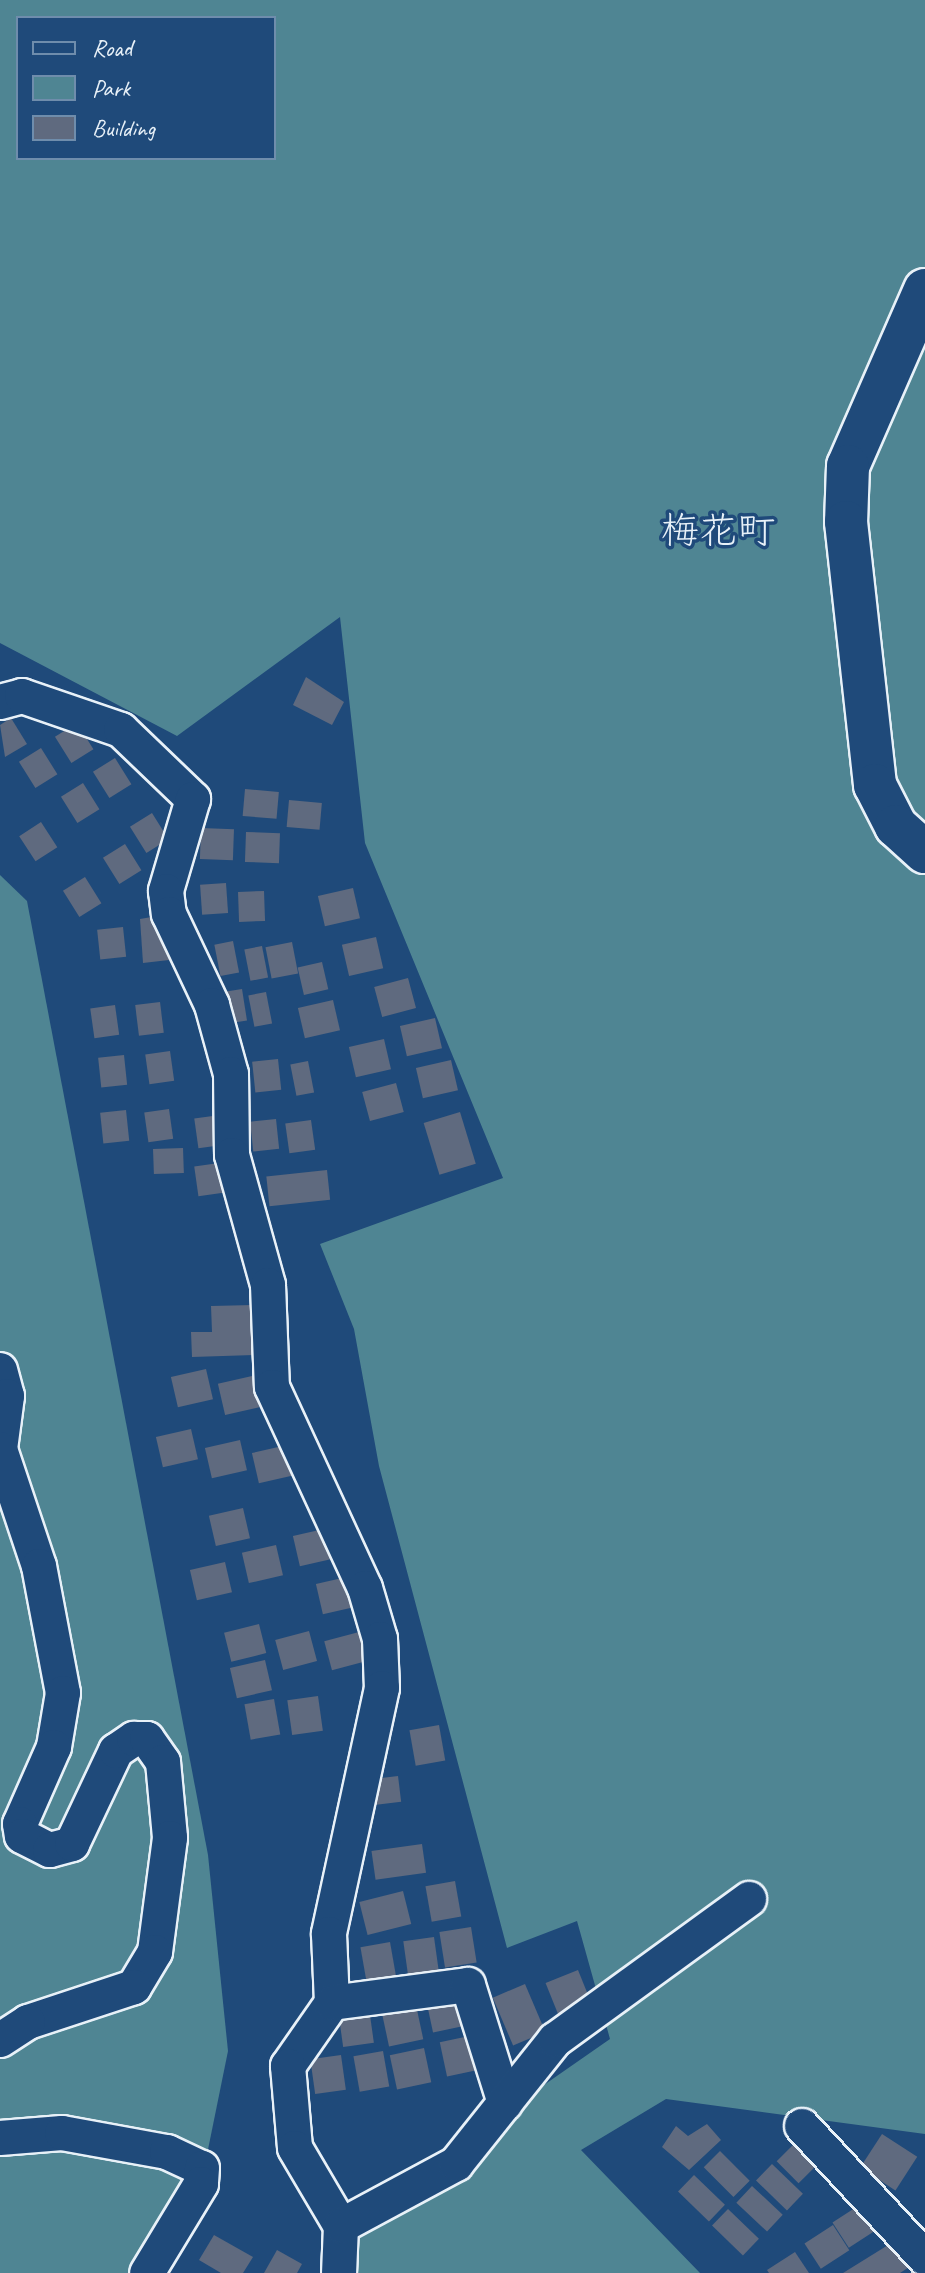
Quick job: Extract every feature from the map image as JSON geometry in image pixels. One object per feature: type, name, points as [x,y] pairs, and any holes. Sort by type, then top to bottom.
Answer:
[{"type":"street","points":[[925,290],[848,466],[846,522],[875,785],[896,826],[925,852]]},
{"type":"street","points":[[0,702],[22,696],[121,730],[193,799],[166,891],[169,914],[212,1005],[231,1074],[232,1155],[268,1285],[272,1387],[365,1588],[380,1639],[382,1688],[329,1934],[332,2003],[288,2066],[289,2121],[295,2148],[341,2226],[339,2273]]},
{"type":"street","points":[[0,1370],[7,1396],[0,1449],[39,1566],[63,1693],[54,1747],[20,1824],[22,1836],[50,1850],[72,1844],[116,1751],[134,1739],[147,1739],[163,1762],[170,1838],[155,1952],[134,1987],[28,2022],[0,2040]]},
{"type":"street","points":[[341,2226],[456,2164],[555,2040],[749,1899]]},
{"type":"street","points":[[332,2003],[468,1985],[505,2103]]},
{"type":"street","points":[[802,2126],[925,2258]]},
{"type":"street","points":[[0,2138],[62,2133],[167,2152],[202,2168],[201,2184],[147,2273]]},
{"type":"street","points":[[916,2273],[925,2267]]},
{"type":"green space","points":[[0,0],[925,0],[925,2134],[666,2099],[581,2150],[700,2273],[340,2273],[341,2226],[610,2039],[577,1921],[507,1948],[379,1466],[354,1329],[320,1244],[503,1178],[365,843],[340,617],[177,736],[0,643]]},
{"type":"green space","points":[[0,875],[27,901],[208,1855],[228,2051],[201,2184],[148,2273],[0,2273]]},
{"type":"building","points":[[306,677],[344,702],[332,725],[293,705]]},
{"type":"building","points":[[11,718],[27,744],[5,757],[0,725]]},
{"type":"building","points":[[77,723],[93,749],[71,763],[55,737]]},
{"type":"building","points":[[41,748],[57,774],[35,788],[19,762]]},
{"type":"building","points":[[115,758],[131,784],[109,798],[93,772]]},
{"type":"building","points":[[83,783],[99,809],[77,823],[61,797]]},
{"type":"building","points":[[245,789],[279,792],[277,819],[243,816]]},
{"type":"building","points":[[289,800],[322,803],[320,830],[287,827]]},
{"type":"building","points":[[152,813],[168,839],[146,853],[130,827]]},
{"type":"building","points":[[41,822],[57,847],[36,861],[19,836]]},
{"type":"building","points":[[201,828],[234,829],[233,860],[200,859]]},
{"type":"building","points":[[246,832],[280,833],[279,863],[245,862]]},
{"type":"building","points":[[125,844],[141,870],[119,884],[103,858]]},
{"type":"building","points":[[85,877],[101,903],[79,917],[63,891]]},
{"type":"building","points":[[226,883],[228,913],[202,915],[200,885]]},
{"type":"building","points":[[353,888],[360,918],[325,926],[318,896]]},
{"type":"building","points":[[264,891],[265,921],[239,922],[238,892]]},
{"type":"building","points":[[169,914],[169,960],[143,963],[140,919]]},
{"type":"building","points":[[123,927],[126,957],[100,960],[97,930]]},
{"type":"building","points":[[376,937],[383,968],[349,976],[342,945]]},
{"type":"building","points":[[233,941],[239,972],[220,976],[214,945]]},
{"type":"building","points":[[292,942],[298,973],[272,979],[265,947]]},
{"type":"building","points":[[262,946],[268,977],[250,981],[244,949]]},
{"type":"building","points":[[322,962],[328,989],[304,995],[298,968]]},
{"type":"building","points":[[408,978],[416,1008],[382,1017],[374,987]]},
{"type":"building","points":[[242,989],[247,1021],[228,1024],[223,992]]},
{"type":"building","points":[[266,992],[272,1023],[254,1027],[248,995]]},
{"type":"building","points":[[333,1000],[340,1030],[305,1038],[298,1008]]},
{"type":"building","points":[[160,1002],[164,1033],[139,1036],[135,1005]]},
{"type":"building","points":[[115,1005],[119,1035],[94,1038],[90,1008]]},
{"type":"building","points":[[435,1018],[442,1048],[407,1056],[400,1026]]},
{"type":"building","points":[[384,1039],[391,1069],[356,1077],[349,1047]]},
{"type":"building","points":[[170,1051],[174,1081],[149,1084],[145,1054]]},
{"type":"building","points":[[124,1055],[127,1085],[101,1088],[98,1058]]},
{"type":"building","points":[[278,1059],[281,1090],[255,1093],[252,1062]]},
{"type":"building","points":[[451,1060],[458,1090],[423,1098],[416,1068]]},
{"type":"building","points":[[308,1061],[314,1092],[296,1096],[290,1064]]},
{"type":"building","points":[[396,1083],[404,1112],[370,1121],[362,1092]]},
{"type":"building","points":[[169,1109],[173,1139],[148,1142],[144,1112]]},
{"type":"building","points":[[126,1110],[129,1141],[103,1144],[100,1113]]},
{"type":"building","points":[[460,1112],[476,1164],[439,1175],[424,1123]]},
{"type":"building","points":[[220,1115],[224,1145],[198,1148],[194,1119]]},
{"type":"building","points":[[276,1119],[279,1149],[253,1152],[250,1122]]},
{"type":"building","points":[[311,1120],[315,1150],[289,1153],[285,1124]]},
{"type":"building","points":[[183,1148],[184,1173],[154,1174],[153,1149]]},
{"type":"building","points":[[219,1163],[223,1193],[198,1196],[194,1166]]},
{"type":"building","points":[[327,1170],[330,1200],[269,1206],[266,1176]]},
{"type":"building","points":[[253,1305],[254,1355],[192,1357],[191,1332],[212,1332],[211,1306]]},
{"type":"building","points":[[206,1369],[213,1399],[178,1407],[171,1377]]},
{"type":"building","points":[[252,1376],[259,1407],[225,1415],[218,1384]]},
{"type":"building","points":[[191,1429],[198,1459],[163,1467],[156,1437]]},
{"type":"building","points":[[240,1440],[247,1470],[212,1478],[205,1448]]},
{"type":"building","points":[[287,1445],[294,1475],[259,1483],[252,1453]]},
{"type":"building","points":[[243,1508],[250,1538],[216,1546],[209,1516]]},
{"type":"building","points":[[328,1528],[335,1558],[300,1566],[293,1536]]},
{"type":"building","points":[[276,1545],[283,1575],[249,1583],[242,1553]]},
{"type":"building","points":[[225,1562],[232,1592],[197,1600],[190,1570]]},
{"type":"building","points":[[351,1576],[358,1606],[323,1614],[316,1584]]},
{"type":"building","points":[[259,1624],[266,1653],[231,1662],[224,1633]]},
{"type":"building","points":[[309,1631],[317,1661],[283,1670],[275,1640]]},
{"type":"building","points":[[359,1632],[367,1661],[332,1670],[324,1641]]},
{"type":"building","points":[[265,1660],[272,1690],[237,1698],[230,1668]]},
{"type":"building","points":[[318,1696],[323,1731],[292,1735],[287,1700]]},
{"type":"building","points":[[274,1699],[280,1734],[251,1740],[244,1704]]},
{"type":"building","points":[[439,1725],[445,1760],[416,1766],[409,1730]]},
{"type":"building","points":[[398,1776],[401,1802],[372,1805],[369,1780]]},
{"type":"building","points":[[422,1844],[426,1873],[376,1880],[371,1851]]},
{"type":"building","points":[[455,1881],[461,1916],[432,1922],[425,1886]]},
{"type":"building","points":[[403,1891],[411,1924],[368,1935],[359,1902]]},
{"type":"building","points":[[471,1927],[477,1963],[445,1968],[439,1932]]},
{"type":"building","points":[[434,1937],[439,1972],[408,1976],[403,1941]]},
{"type":"building","points":[[390,1942],[396,1977],[367,1983],[360,1947]]},
{"type":"building","points":[[578,1970],[591,2002],[559,2016],[546,1983]]},
{"type":"building","points":[[525,1984],[545,2032],[513,2046],[493,1998]]},
{"type":"building","points":[[460,1991],[467,2025],[433,2033],[426,1998]]},
{"type":"building","points":[[416,2005],[423,2039],[389,2047],[382,2012]]},
{"type":"building","points":[[369,2008],[374,2043],[343,2047],[338,2012]]},
{"type":"building","points":[[474,2035],[481,2069],[447,2077],[440,2042]]},
{"type":"building","points":[[424,2048],[431,2082],[397,2090],[390,2055]]},
{"type":"building","points":[[383,2051],[389,2086],[360,2092],[353,2056]]},
{"type":"building","points":[[341,2055],[346,2090],[315,2094],[310,2059]]},
{"type":"building","points":[[707,2124],[721,2140],[689,2170],[662,2147],[676,2126],[688,2136]]},
{"type":"building","points":[[882,2134],[917,2157],[895,2190],[860,2168]]},
{"type":"building","points":[[800,2138],[822,2160],[799,2183],[777,2161]]},
{"type":"building","points":[[720,2151],[750,2181],[733,2197],[704,2167]]},
{"type":"building","points":[[772,2164],[803,2194],[787,2210],[756,2181]]},
{"type":"building","points":[[694,2175],[725,2205],[709,2221],[678,2192]]},
{"type":"building","points":[[752,2186],[783,2215],[767,2231],[736,2203]]},
{"type":"building","points":[[861,2204],[877,2229],[849,2248],[832,2223]]},
{"type":"building","points":[[728,2209],[759,2239],[743,2255],[712,2226]]},
{"type":"building","points":[[833,2225],[849,2250],[821,2269],[804,2244]]},
{"type":"building","points":[[214,2235],[253,2257],[243,2273],[221,2273],[199,2260]]},
{"type":"building","points":[[901,2237],[917,2262],[900,2273],[843,2273]]},
{"type":"building","points":[[277,2250],[302,2264],[297,2273],[264,2273]]},
{"type":"building","points":[[795,2252],[809,2273],[769,2273],[767,2270]]},
{"type":"district","name":"梅花町","points":[[718,531]]}]
